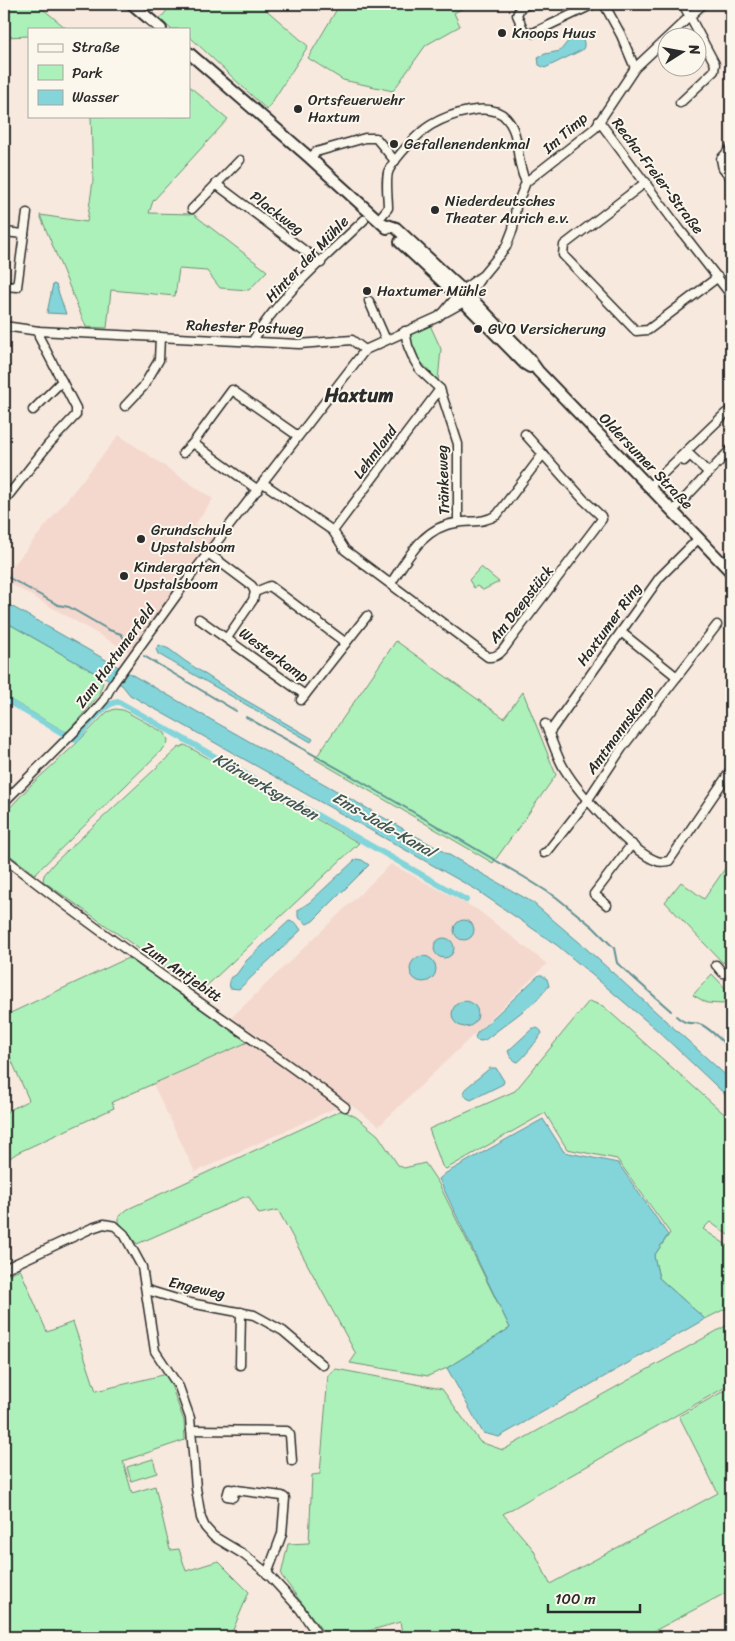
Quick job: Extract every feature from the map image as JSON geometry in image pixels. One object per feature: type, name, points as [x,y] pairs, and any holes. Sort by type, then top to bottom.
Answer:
[{"type":"main road","points":[[132,4],[160,28]]},
{"type":"main road","name":"Oldersumer Straße","points":[[190,54],[381,221],[396,228],[463,296],[528,357],[538,371],[728,568]]},
{"type":"street","points":[[529,4],[520,8],[516,15],[524,31],[533,33],[594,4]]},
{"type":"street","points":[[604,4],[635,68]]},
{"type":"street","points":[[680,102],[714,72],[715,64],[683,4]]},
{"type":"street","name":"Im Timp","points":[[526,182],[595,128],[635,68],[703,4]]},
{"type":"street","points":[[365,350],[438,317],[463,296],[506,247],[513,229],[516,207],[526,182],[520,168],[516,136],[506,118],[500,113],[491,110],[463,112],[430,125],[395,161],[388,172],[388,208],[381,221]]},
{"type":"street","name":"Recha-Freier-Straße","points":[[600,121],[731,295]]},
{"type":"street","points":[[310,158],[316,152],[365,138],[376,138],[395,161]]},
{"type":"street","points":[[731,148],[721,159],[723,169],[731,177]]},
{"type":"street","points":[[192,208],[240,160]]},
{"type":"street","points":[[646,182],[564,245],[563,255],[636,331],[648,330],[718,277]]},
{"type":"street","name":"Plackweg","points":[[216,184],[320,263]]},
{"type":"street","points":[[4,286],[17,287],[27,213]]},
{"type":"street","name":"Hinter der Mühle","points":[[252,342],[259,330],[282,302],[364,220]]},
{"type":"street","points":[[4,232],[24,234]]},
{"type":"street","points":[[369,301],[386,340]]},
{"type":"street","name":"Rahester Postweg","points":[[4,326],[39,331],[299,344],[352,340],[365,350]]},
{"type":"street","points":[[4,501],[48,445],[76,415],[76,408],[39,336],[39,331]]},
{"type":"street","name":"Tränkeweg","points":[[406,332],[408,346],[414,360],[420,370],[440,389],[458,444],[458,522]]},
{"type":"street","points":[[125,406],[143,387],[159,360],[160,337]]},
{"type":"street","name":"Zum Haxtumerfeld","points":[[4,802],[104,700],[112,685],[208,553],[365,350]]},
{"type":"street","points":[[34,410],[62,381]]},
{"type":"street","name":"Lehmland","points":[[333,531],[440,389]]},
{"type":"street","points":[[183,453],[193,443],[232,390],[298,436]]},
{"type":"street","points":[[650,486],[726,413]]},
{"type":"street","name":"Am Deepstück","points":[[193,443],[260,487],[333,531],[345,550],[488,657],[492,658],[498,655],[531,611],[543,599],[602,520],[601,516],[584,500],[525,434]]},
{"type":"street","points":[[673,511],[731,449]]},
{"type":"street","points":[[391,583],[420,542],[430,533],[443,525],[458,522],[487,521],[497,515],[543,454]]},
{"type":"street","points":[[661,483],[690,455],[708,473]]},
{"type":"street","name":"Haxtumer Ring","points":[[549,732],[660,577],[699,538]]},
{"type":"street","points":[[208,553],[252,586],[255,592],[270,586],[346,643]]},
{"type":"street","points":[[728,568],[731,556]]},
{"type":"street","name":"Westerkamp","points":[[227,638],[253,600],[255,592]]},
{"type":"street","name":"Westerkamp","points":[[199,619],[227,638],[303,698],[367,616]]},
{"type":"street","name":"Amtmannskamp","points":[[544,853],[548,852],[587,801],[622,748],[717,625]]},
{"type":"street","points":[[621,632],[677,677]]},
{"type":"street","points":[[545,724],[564,769],[587,801],[632,844],[659,862],[669,861],[731,770]]},
{"type":"street","points":[[607,905],[594,894],[632,844]]},
{"type":"street","name":"Zum Antjebitt","points":[[4,858],[70,909],[292,1066],[345,1106]]},
{"type":"street","points":[[716,964],[723,973]]},
{"type":"street","points":[[4,1270],[104,1224],[115,1226],[124,1234],[142,1267],[156,1351],[179,1387],[190,1418],[200,1518],[213,1536],[243,1554],[267,1574],[300,1609],[319,1637]]},
{"type":"street","name":"Engeweg","points":[[147,1290],[190,1303],[254,1315],[282,1331],[323,1365]]},
{"type":"street","name":"Engeweg","points":[[240,1365],[241,1312]]},
{"type":"street","points":[[191,1430],[287,1431],[290,1435],[292,1461]]},
{"type":"street","points":[[234,1489],[285,1498],[282,1534],[267,1574]]},
{"type":"shaded area","points":[[119,435],[213,499],[195,525],[213,539],[129,652],[4,580],[4,577]]},
{"type":"shaded area","points":[[391,864],[478,910],[547,964],[379,1126],[232,1017]]},
{"type":"shaded area","points":[[248,1042],[340,1106],[195,1172],[153,1084]]},
{"type":"green space","points":[[4,4],[37,4],[66,28],[28,28],[28,36],[4,37]]},
{"type":"green space","points":[[172,4],[265,4],[263,7],[308,46],[267,110],[190,37],[190,28],[170,28],[160,19]]},
{"type":"green space","points":[[340,4],[471,4],[454,13],[460,26],[426,45],[393,91],[343,80],[308,58]]},
{"type":"green space","points":[[190,87],[228,119],[153,201],[149,213],[193,214],[267,271],[249,290],[220,288],[207,271],[179,269],[175,296],[111,290],[107,328],[86,327],[40,215],[87,222],[93,181],[91,118],[190,118]]},
{"type":"green space","points":[[430,325],[441,349],[438,381],[414,354],[410,335]]},
{"type":"green space","points":[[481,567],[499,582],[483,590],[477,586],[474,588],[469,580]]},
{"type":"green space","points":[[4,621],[97,674],[103,683],[98,696],[68,732],[4,696]]},
{"type":"green space","points":[[396,641],[504,718],[523,692],[556,775],[493,863],[315,759]]},
{"type":"green space","points":[[115,709],[123,710],[165,733],[168,740],[167,745],[35,874],[4,851],[4,814],[33,783],[78,742],[107,712]]},
{"type":"green space","points":[[185,745],[359,843],[200,992],[43,881],[44,875],[54,863],[178,748]]},
{"type":"green space","points":[[731,860],[731,952],[723,963],[665,902],[681,882],[704,899]]},
{"type":"green space","points":[[128,958],[248,1042],[112,1102],[114,1108],[17,1153],[4,1162],[4,1113],[29,1100],[6,1048],[4,1048],[4,1016]]},
{"type":"green space","points":[[712,974],[730,993],[723,1004],[707,1003],[693,995]]},
{"type":"green space","points":[[589,1001],[603,1006],[731,1120],[731,1237],[710,1222],[703,1229],[731,1248],[731,1306],[705,1319],[659,1278],[654,1256],[670,1233],[617,1159],[567,1149],[545,1113],[446,1169],[442,1166],[429,1129],[515,1091]]},
{"type":"green space","points":[[342,1110],[356,1117],[378,1135],[398,1165],[404,1168],[425,1163],[439,1184],[510,1328],[447,1368],[428,1376],[350,1363],[356,1354],[278,1210],[259,1214],[249,1197],[244,1197],[137,1244],[119,1222],[119,1216],[128,1209]]},
{"type":"green space","points":[[20,1269],[47,1332],[73,1322],[96,1391],[167,1374],[184,1421],[185,1440],[123,1461],[132,1493],[155,1486],[170,1550],[179,1549],[186,1571],[218,1561],[249,1592],[230,1637],[4,1637],[4,1276]]},
{"type":"green space","points":[[731,1323],[731,1384],[503,1514],[533,1549],[550,1584],[718,1493],[679,1416],[731,1387],[731,1590],[643,1637],[403,1637],[400,1622],[347,1637],[327,1637],[281,1575],[288,1544],[309,1543],[312,1475],[320,1474],[328,1375],[336,1369],[442,1389],[480,1442],[503,1450]]},
{"type":"green space","points":[[153,1459],[157,1473],[131,1481],[127,1467]]},
{"type":"water","points":[[574,37],[580,37],[584,42],[582,50],[545,68],[539,65],[538,57],[560,51]]},
{"type":"water","points":[[53,284],[56,285],[66,314],[47,313]]},
{"type":"water","name":"Ems-Jade-Kanal","points":[[4,602],[532,902],[579,942],[731,1080],[731,1100],[657,1030],[558,946],[475,889],[130,695],[122,685],[97,674],[4,621]]},
{"type":"water","points":[[159,645],[169,649],[235,694],[313,739],[311,742],[158,654],[156,649]]},
{"type":"water","points":[[356,859],[362,860],[369,865],[313,921],[307,924],[298,917],[298,910],[310,902]]},
{"type":"water","points":[[464,920],[471,923],[474,930],[471,937],[464,940],[457,937],[454,930],[457,923]]},
{"type":"water","points":[[289,921],[296,923],[301,930],[239,989],[230,988],[229,981],[231,977],[236,975],[247,960]]},
{"type":"water","points":[[444,938],[451,941],[454,948],[451,955],[444,958],[437,955],[434,948],[437,941]]},
{"type":"water","points":[[423,956],[432,960],[436,969],[432,978],[423,982],[414,978],[410,969],[414,960]]},
{"type":"water","points":[[539,975],[547,979],[549,986],[536,1001],[485,1040],[476,1040],[477,1033]]},
{"type":"water","points":[[465,1001],[474,1005],[478,1014],[474,1023],[465,1027],[456,1023],[452,1014],[456,1005]]},
{"type":"water","points":[[533,1028],[539,1029],[542,1033],[518,1062],[514,1060],[510,1057],[508,1051]]},
{"type":"water","points":[[490,1068],[496,1068],[504,1081],[503,1084],[471,1100],[467,1098],[463,1093],[465,1089]]},
{"type":"water","points":[[543,1119],[564,1152],[618,1163],[668,1235],[654,1256],[659,1278],[705,1319],[499,1437],[483,1433],[447,1368],[510,1328],[439,1179],[446,1173]]},
{"type":"waterway","points":[[4,575],[58,605],[69,607],[109,630],[121,634],[128,644]]},
{"type":"waterway","points":[[144,656],[236,711]]},
{"type":"waterway","name":"Klärwerksgraben","points":[[4,699],[64,734]]},
{"type":"waterway","name":"Klärwerksgraben","points":[[74,739],[76,740],[108,706],[119,702],[466,900]]},
{"type":"waterway","points":[[246,717],[355,778],[556,897],[593,927],[614,948],[617,963],[671,1011]]},
{"type":"waterway","points":[[676,1016],[684,1022],[706,1027],[731,1049]]},
{"type":"place","name":"Knoops Huus","points":[[502,33]]},
{"type":"place","name":"Ortsfeuerwehr Haxtum","points":[[298,109]]},
{"type":"place","name":"Gefallenendenkmal","points":[[394,144]]},
{"type":"place","name":"Niederdeutsches Theater Aurich e.v.","points":[[435,210]]},
{"type":"place","name":"Haxtumer Mühle","points":[[367,291]]},
{"type":"place","name":"GVO Versicherung","points":[[478,329]]},
{"type":"place","name":"Grundschule Upstalsboom","points":[[141,539]]},
{"type":"place","name":"Kindergarten Upstalsboom","points":[[124,576]]},
{"type":"district","name":"Haxtum","points":[[359,395]]}]
